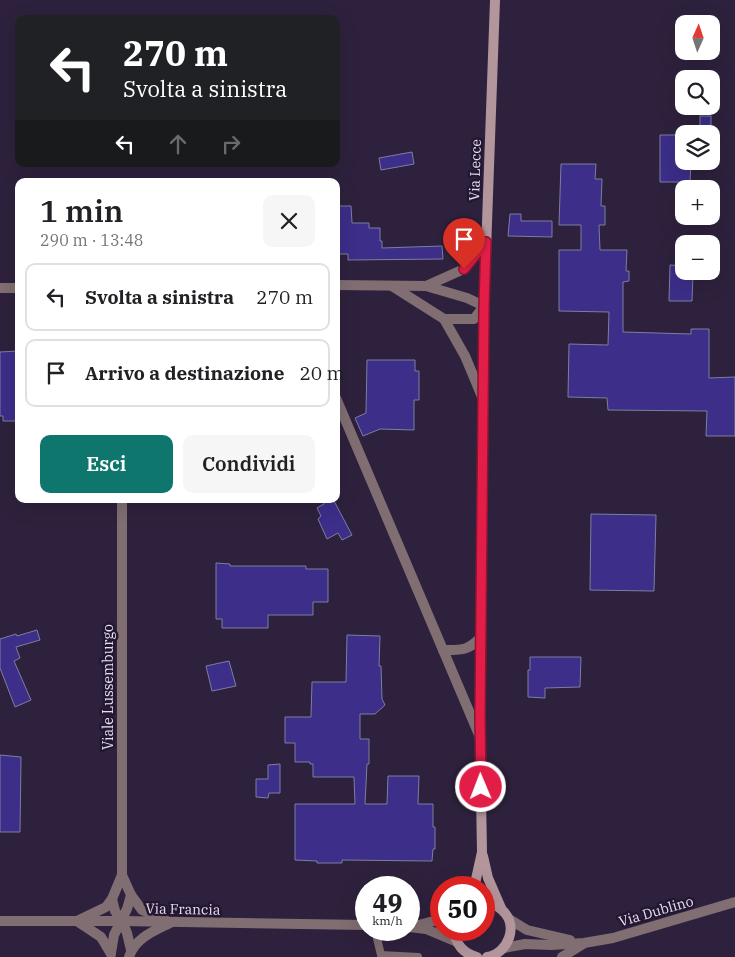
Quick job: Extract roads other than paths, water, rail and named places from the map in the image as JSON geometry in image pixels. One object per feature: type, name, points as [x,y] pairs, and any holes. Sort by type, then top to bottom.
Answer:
[{"type":"main road","name":"Via Lecce","points":[[495,0],[484,306],[480,737],[482,852],[488,878],[501,909],[508,919]]},
{"type":"main road","name":"Via Lecce","points":[[477,876],[482,852]]},
{"type":"main road","points":[[495,905],[501,909]]},
{"type":"main road","points":[[487,957],[500,952],[508,941],[510,926],[508,919]]},
{"type":"main road","points":[[457,942],[465,954],[477,957]]},
{"type":"street","points":[[426,286],[464,269],[486,242]]},
{"type":"street","points":[[340,285],[426,286],[467,298],[484,306],[474,320],[444,320]]},
{"type":"street","points":[[392,285],[444,320],[465,356],[483,401]]},
{"type":"street","points":[[0,288],[15,288]]},
{"type":"street","points":[[340,408],[480,737]]},
{"type":"street","name":"Viale Lussemburgo","points":[[122,503],[122,874]]},
{"type":"street","points":[[444,650],[461,650],[473,646],[481,637]]},
{"type":"street","points":[[122,874],[131,896],[142,910],[170,922]]},
{"type":"street","points":[[77,921],[106,907],[112,899],[122,874]]},
{"type":"street","points":[[112,955],[114,935],[128,909],[131,896]]},
{"type":"street","points":[[112,899],[115,911],[127,932],[130,953]]},
{"type":"street","name":"Via Dublino","points":[[500,952],[525,944],[584,943],[613,938],[735,902]]},
{"type":"street","name":"Via Dublino","points":[[508,919],[527,930],[584,943]]},
{"type":"street","points":[[77,921],[101,937],[112,955]]},
{"type":"street","name":"Via Francia","points":[[0,922],[122,921],[355,925]]},
{"type":"street","points":[[130,953],[140,939],[170,922]]},
{"type":"street","points":[[420,928],[457,942]]},
{"type":"street","name":"Via Dublino","points":[[562,957],[584,943]]},
{"type":"lane","points":[[378,941],[381,955],[419,957]]}]
